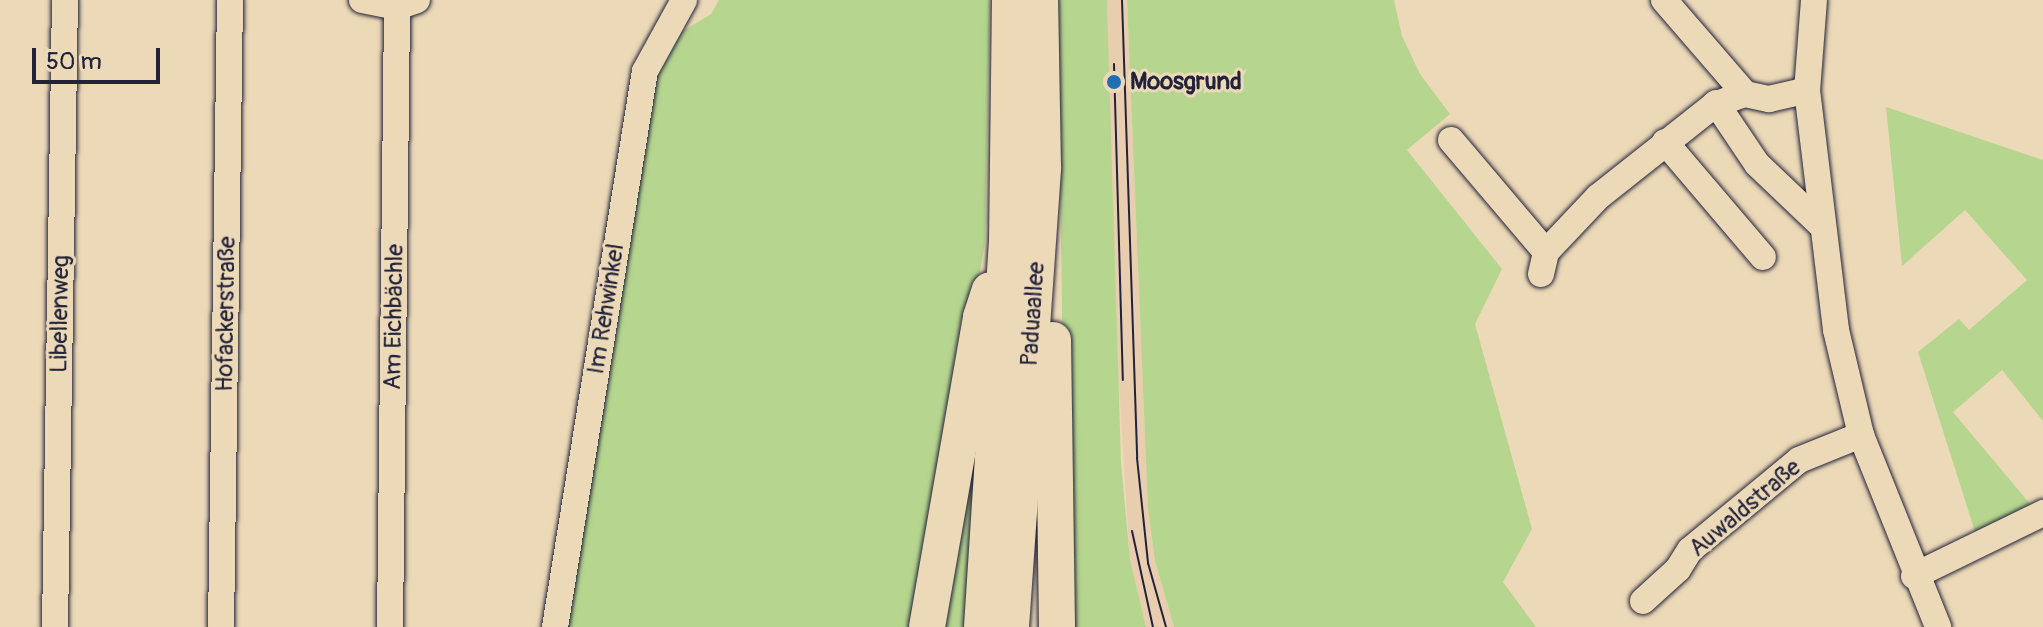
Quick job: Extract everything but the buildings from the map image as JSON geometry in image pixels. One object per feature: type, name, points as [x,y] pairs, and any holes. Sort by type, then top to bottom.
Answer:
[{"type":"highway","name":"Paduaallee","points":[[982,627],[1007,243],[1010,0]]},
{"type":"highway","name":"Paduaallee","points":[[1011,627],[1043,167],[1040,0]]},
{"type":"highway","points":[[1043,167],[1052,265],[1057,627]]},
{"type":"highway","points":[[927,627],[981,317],[1007,243]]},
{"type":"street","name":"Libellenweg","points":[[55,627],[65,0]]},
{"type":"street","name":"Hofackerstraße","points":[[221,627],[230,0]]},
{"type":"street","points":[[362,0],[407,4]]},
{"type":"street","name":"Im Rehwinkel","points":[[555,627],[645,71],[684,0]]},
{"type":"street","points":[[1664,0],[1745,94]]},
{"type":"street","points":[[1814,0],[1807,90],[1820,224],[1861,435],[1914,576],[1938,627]]},
{"type":"street","name":"Am Eichbächle","points":[[390,627],[407,4]]},
{"type":"street","points":[[1451,140],[1543,263],[1589,205],[1716,103],[1745,94],[1769,99],[1807,90]]},
{"type":"street","points":[[1716,103],[1757,164],[1820,224]]},
{"type":"street","points":[[1665,142],[1763,257]]},
{"type":"street","name":"Auwaldstraße","points":[[1643,601],[1678,569],[1690,550],[1799,460],[1861,435]]},
{"type":"street","points":[[1914,576],[2043,513]]},
{"type":"shaded area","points":[[1107,0],[1127,0],[1148,509],[1155,561],[1174,627],[1146,627],[1130,560],[1118,370]]},
{"type":"green space","points":[[719,0],[990,0],[985,242],[919,627],[562,627],[652,83],[678,34],[711,14]]},
{"type":"green space","points":[[1058,0],[1107,0],[1121,463],[1130,560],[1146,627],[1066,627]]},
{"type":"green space","points":[[1127,0],[1394,0],[1402,36],[1420,74],[1450,114],[1407,150],[1502,269],[1475,324],[1532,529],[1503,582],[1536,627],[1174,627],[1155,561],[1148,509]]},
{"type":"green space","points":[[1886,107],[2043,160],[2043,421],[2002,370],[1953,412],[2031,505],[1977,538],[1918,352],[1959,319],[1969,330],[2027,280],[1965,210],[1902,266]]},
{"type":"green space","points":[[982,366],[965,627],[937,627]]},
{"type":"tram line","points":[[1122,0],[1137,458],[1148,563],[1166,627]]},
{"type":"tram line","points":[[1114,64],[1123,380]]},
{"type":"tram line","points":[[1132,531],[1153,627]]},
{"type":"place","name":"Moosgrund","points":[[1114,82]]}]
